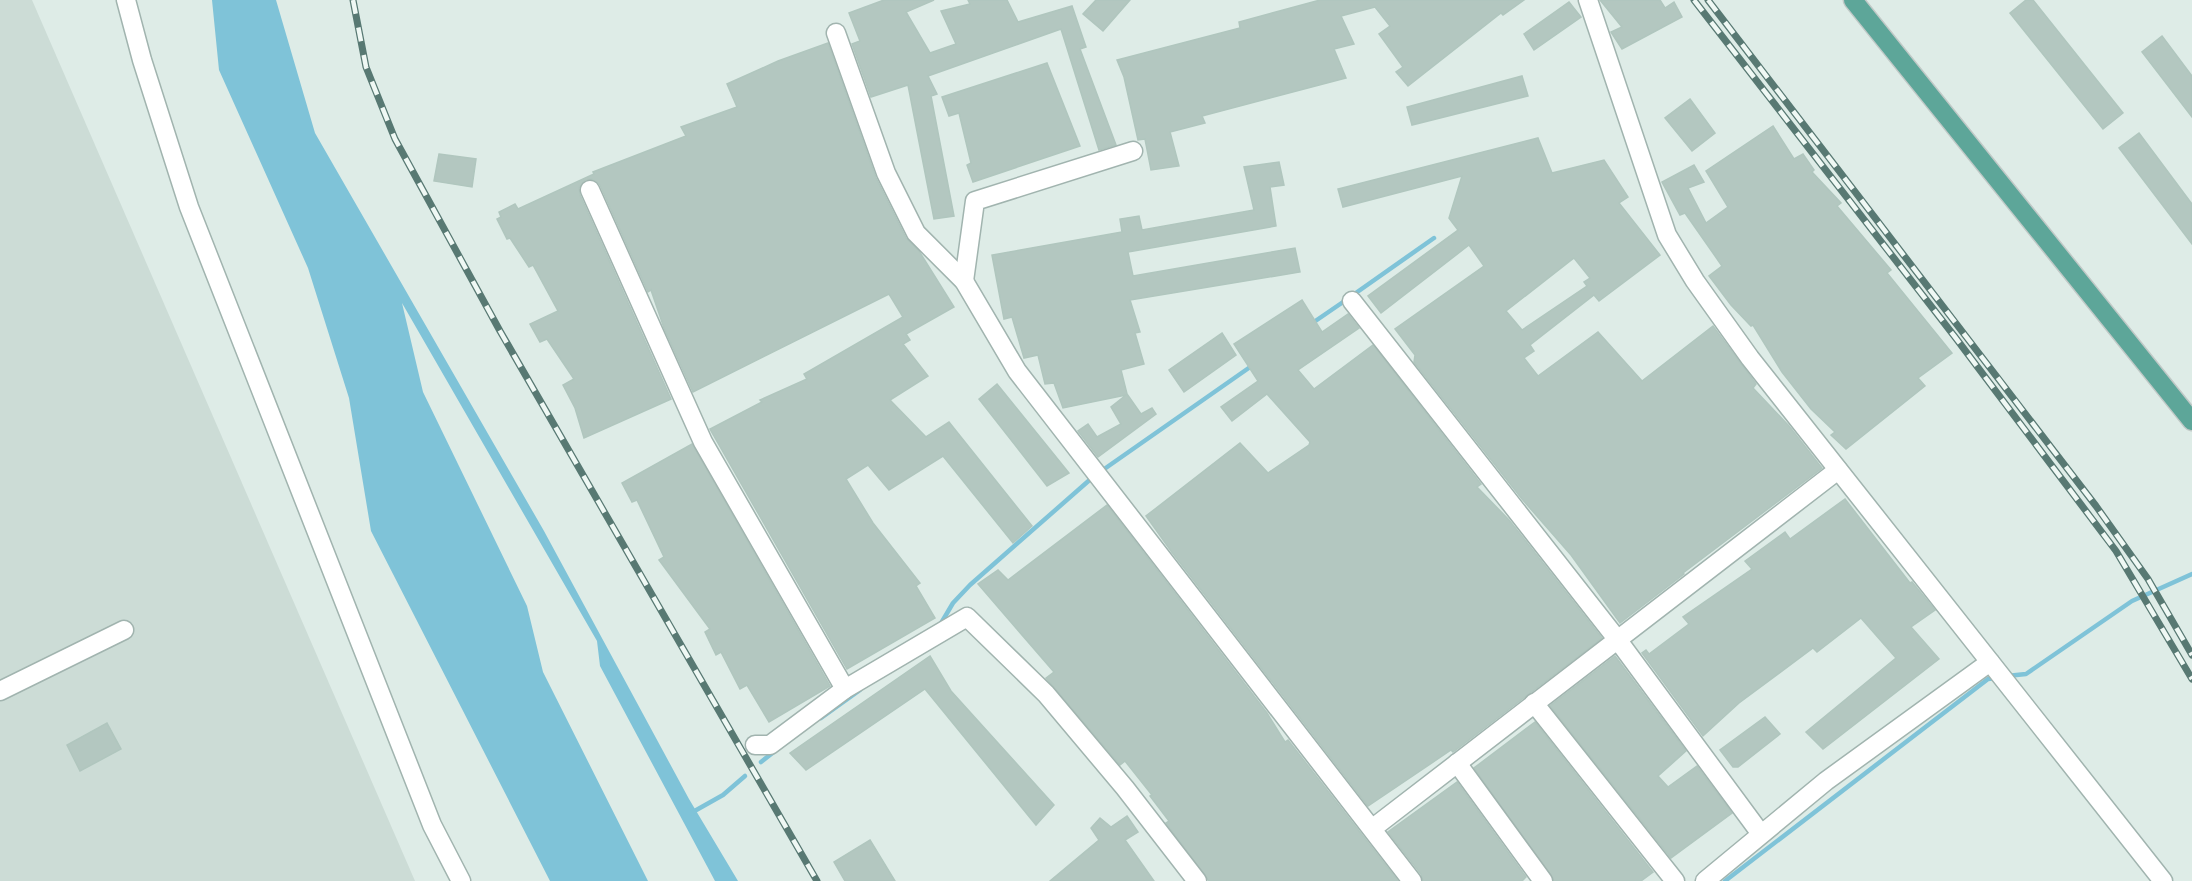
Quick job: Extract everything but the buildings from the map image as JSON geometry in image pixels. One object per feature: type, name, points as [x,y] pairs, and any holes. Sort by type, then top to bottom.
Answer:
[{"type":"main road","points":[[1853,0],[2192,421]]},
{"type":"street","points":[[126,0],[142,60],[189,207],[432,825],[461,881]]},
{"type":"street","points":[[1588,0],[1667,236],[1695,282],[1838,470],[2163,881]]},
{"type":"street","points":[[836,33],[886,173],[916,233],[964,281],[1012,364],[1412,881]]},
{"type":"street","points":[[964,281],[975,201],[1133,151]]},
{"type":"street","points":[[591,190],[703,442],[845,689]]},
{"type":"street","points":[[1352,301],[1617,639],[1761,834]]},
{"type":"street","points":[[1373,828],[1838,470]]},
{"type":"street","points":[[755,745],[770,745],[845,689],[967,617],[1046,694],[1125,788],[1197,881]]},
{"type":"street","points":[[0,691],[124,630]]},
{"type":"street","points":[[1705,881],[1826,781],[1990,662]]},
{"type":"street","points":[[1534,703],[1675,881]]},
{"type":"street","points":[[1457,763],[1544,881]]},
{"type":"shaded area","points":[[0,0],[32,0],[415,881],[0,881]]},
{"type":"water","points":[[212,0],[276,0],[315,133],[544,531],[689,799],[738,881],[715,881],[600,666],[597,641],[402,303],[423,392],[527,606],[543,672],[648,881],[550,881],[371,531],[349,398],[308,268],[219,70]]},
{"type":"waterway","points":[[1353,295],[1434,238]]},
{"type":"waterway","points":[[1311,324],[1346,300]]},
{"type":"waterway","points":[[1100,472],[1253,365]]},
{"type":"waterway","points":[[940,625],[953,603],[970,585],[1093,477]]},
{"type":"waterway","points":[[2007,676],[2026,674],[2132,601],[2192,574]]},
{"type":"waterway","points":[[1725,881],[1988,679],[1996,678]]},
{"type":"waterway","points":[[821,718],[860,690]]},
{"type":"waterway","points":[[761,762],[775,751]]},
{"type":"waterway","points":[[691,813],[723,795],[745,776]]},
{"type":"railway","points":[[353,0],[366,67],[395,139],[500,331],[817,881]]},
{"type":"railway","points":[[1694,0],[1955,337],[2116,551],[2192,679]]},
{"type":"railway","points":[[1708,0],[2096,506],[2148,579],[2192,655]]}]
